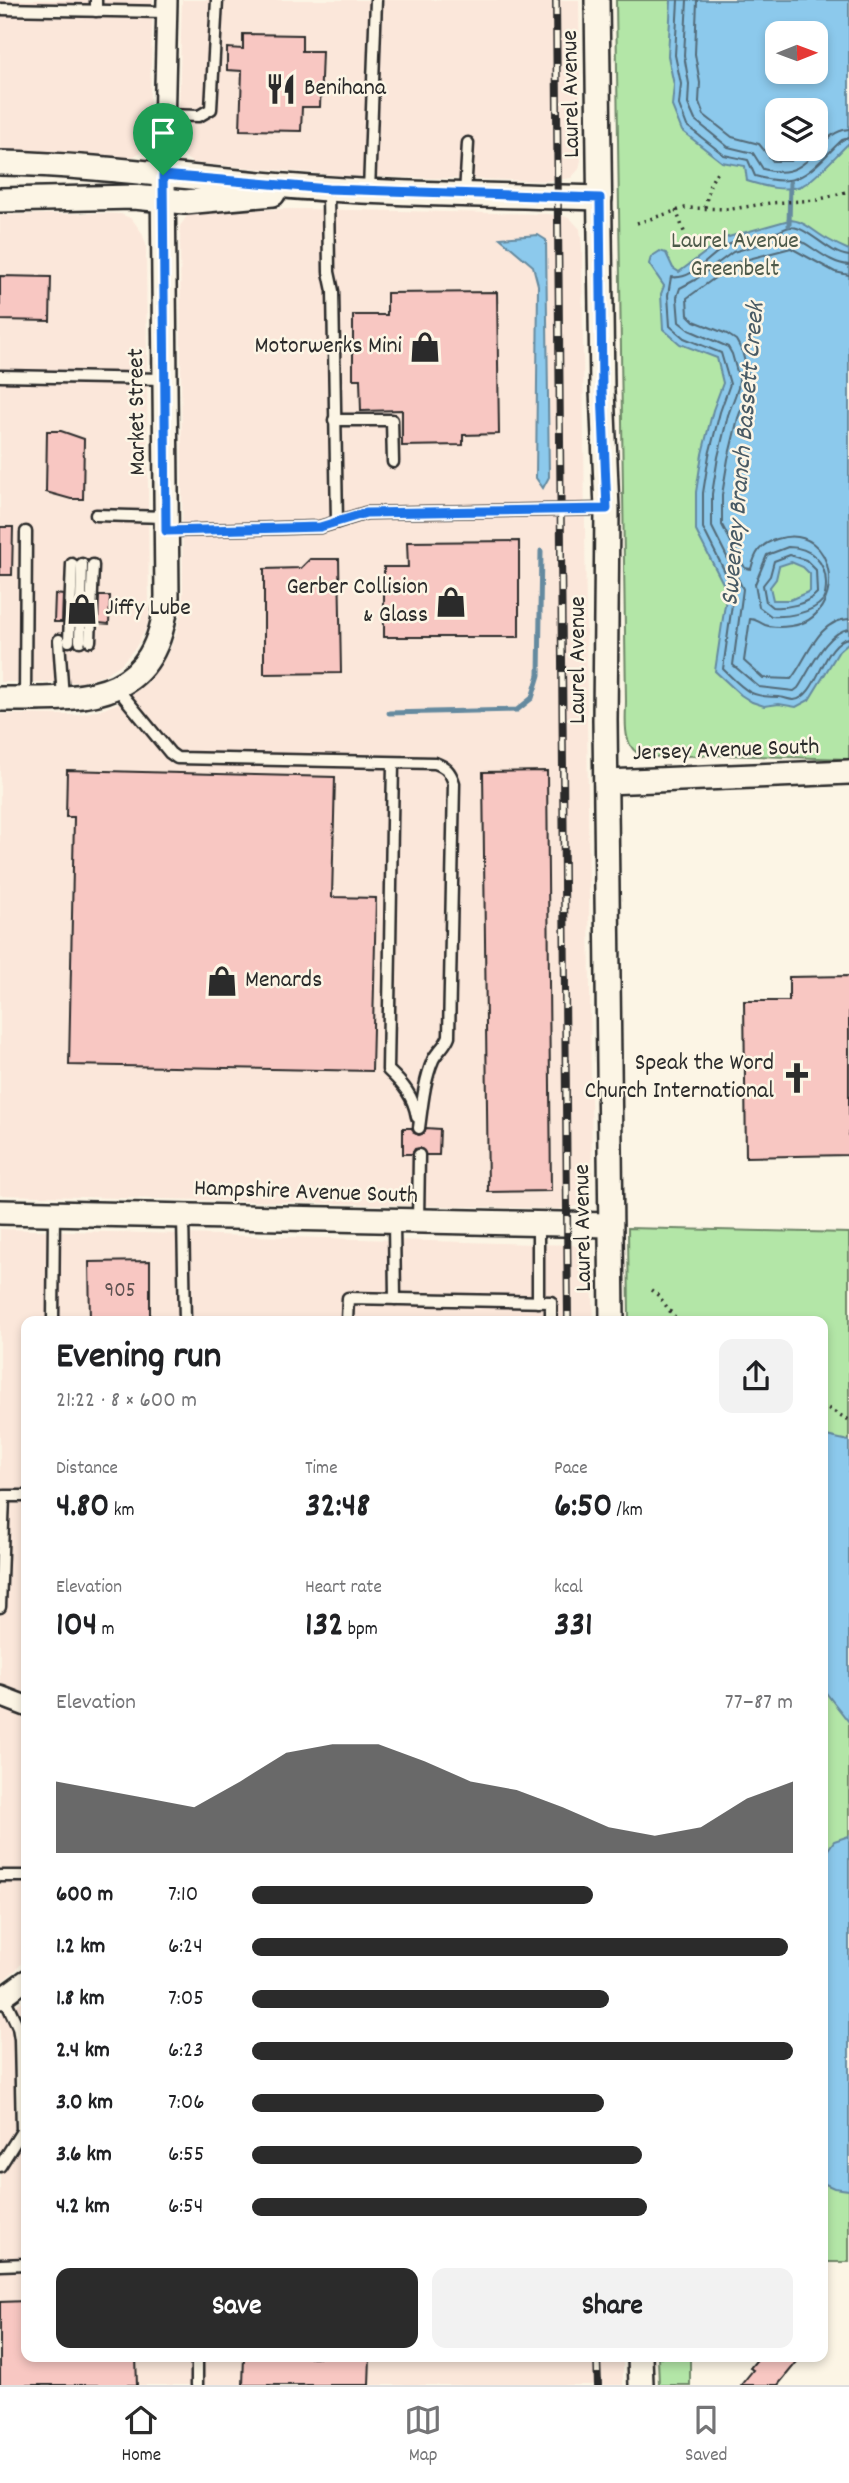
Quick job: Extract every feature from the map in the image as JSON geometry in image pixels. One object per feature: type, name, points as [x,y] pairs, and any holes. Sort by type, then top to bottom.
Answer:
[{"type":"street","name":"Laurel Avenue","points":[[597,0],[602,390],[607,509],[606,782],[612,1316]]},
{"type":"street","name":"Market Street","points":[[0,699],[63,699],[97,695],[115,687],[138,671],[155,648],[160,636],[167,597],[163,175],[167,6]]},
{"type":"street","points":[[0,163],[58,165],[328,189],[600,198]]},
{"type":"street","points":[[0,200],[134,197],[185,202],[328,189]]},
{"type":"street","name":"Jersey Avenue South","points":[[606,782],[849,772]]},
{"type":"street","name":"Hampshire Avenue South","points":[[0,1212],[610,1226]]},
{"type":"street","points":[[0,1696],[21,1704]]},
{"type":"street","points":[[2,1998],[21,1984]]},
{"type":"street","points":[[640,2362],[641,2385]]},
{"type":"lane","points":[[164,115],[199,116],[211,109],[217,0]]},
{"type":"lane","points":[[369,191],[376,0]]},
{"type":"lane","points":[[0,9],[96,5],[167,6]]},
{"type":"lane","points":[[465,194],[468,143]]},
{"type":"lane","points":[[328,189],[333,291],[337,522]]},
{"type":"lane","points":[[0,376],[164,379]]},
{"type":"lane","points":[[334,420],[392,419],[393,462]]},
{"type":"lane","points":[[96,515],[166,524],[320,527],[366,513],[607,509]]},
{"type":"lane","points":[[25,699],[26,532]]},
{"type":"lane","points":[[63,699],[75,641],[82,564],[75,641]]},
{"type":"lane","points":[[115,687],[177,758],[393,762],[435,763],[444,766],[451,773],[454,783],[449,1037],[431,1066],[419,1128],[415,1105],[405,1086],[388,1070],[393,762]]},
{"type":"lane","points":[[418,1223],[419,1155]]},
{"type":"lane","points":[[54,1213],[56,1316]]},
{"type":"lane","points":[[183,1216],[185,1316]]},
{"type":"lane","points":[[394,1222],[395,1299]]},
{"type":"lane","points":[[538,1225],[538,1301]]},
{"type":"lane","points":[[347,1316],[348,1298],[551,1302],[551,1316]]},
{"type":"lane","points":[[0,1607],[4,1496],[21,1496]]},
{"type":"lane","points":[[0,1876],[21,1876]]},
{"type":"lane","points":[[2,1998],[18,2027],[21,2085]]},
{"type":"lane","points":[[0,2166],[21,2133]]},
{"type":"lane","points":[[0,2265],[21,2264]]},
{"type":"lane","points":[[197,2362],[197,2385]]},
{"type":"path","points":[[705,207],[710,184],[719,170]]},
{"type":"path","points":[[637,223],[676,210],[705,207],[732,209],[824,199],[849,191]]},
{"type":"path","points":[[676,210],[690,248]]},
{"type":"path","points":[[651,1290],[659,1296],[673,1316]]},
{"type":"path","points":[[828,1408],[849,1420]]},
{"type":"shaded area","points":[[0,0],[153,0],[149,131],[147,144],[141,152],[124,158],[0,149]]},
{"type":"shaded area","points":[[182,0],[579,0],[579,169],[571,178],[546,181],[348,176],[193,163],[187,159],[178,144]]},
{"type":"shaded area","points":[[305,209],[548,214],[569,217],[580,229],[592,1176],[588,1195],[582,1203],[574,1207],[559,1209],[0,1195],[0,714],[75,715],[104,709],[123,701],[147,683],[167,656],[183,606],[180,226],[187,216],[202,210]]},
{"type":"shaded area","points":[[121,214],[132,219],[146,244],[147,627],[136,647],[120,665],[102,676],[82,682],[0,682],[0,215]]},
{"type":"shaded area","points":[[0,1229],[573,1245],[582,1249],[591,1261],[594,1316],[21,1316],[21,1964],[0,1983]]},
{"type":"shaded area","points":[[21,2002],[21,2362],[623,2362],[623,2385],[0,2385],[0,2015]]},
{"type":"green space","name":"Laurel Avenue Greenbelt","points":[[616,0],[849,0],[849,759],[722,755],[644,757],[631,747],[626,726]]},
{"type":"green space","points":[[628,1228],[849,1233],[849,2262],[828,2262],[828,1316],[629,1316]]},
{"type":"green space","points":[[658,2362],[690,2362],[690,2385],[659,2385]]},
{"type":"water","points":[[671,0],[849,0],[849,143],[803,185],[782,189],[747,181],[745,166],[722,162],[682,131],[672,106],[674,85],[668,56]]},
{"type":"water","points":[[789,220],[804,224],[849,250],[849,642],[839,651],[809,700],[796,707],[779,704],[764,706],[752,702],[715,671],[727,591],[696,531],[696,492],[702,454],[723,383],[717,358],[680,344],[663,329],[661,294],[664,286],[649,264],[651,257],[660,251],[666,253],[673,268],[679,272],[725,238]],"holes":[[[791,562],[803,567],[810,574],[810,591],[790,600],[773,600],[770,587],[776,579],[779,566]]]},
{"type":"water","points":[[538,235],[546,240],[549,477],[543,488],[536,478],[538,285],[533,266],[500,238]]},
{"type":"water","points":[[828,1436],[849,1441],[849,1722],[828,1695]]},
{"type":"water","points":[[849,1836],[849,2190],[828,2185],[828,1850],[834,1841]]},
{"type":"building","name":"Benihana","points":[[243,34],[302,35],[302,51],[322,51],[320,107],[302,107],[301,131],[240,130],[242,71],[227,70],[227,48],[243,49]]},
{"type":"building","points":[[0,276],[51,277],[50,321],[0,320]]},
{"type":"building","name":"Motorwerks Mini","points":[[497,292],[499,434],[463,435],[463,445],[402,446],[402,410],[361,411],[360,379],[353,379],[353,315],[387,315],[387,293]]},
{"type":"building","points":[[47,431],[61,431],[84,439],[83,499],[71,499],[46,492]]},
{"type":"building","points":[[0,527],[13,527],[12,575],[0,575]]},
{"type":"building","name":"Gerber Collision & Glass","points":[[519,541],[519,637],[384,637],[384,567],[408,567],[407,542]]},
{"type":"building","points":[[310,559],[339,559],[341,673],[264,674],[264,569],[301,568]]},
{"type":"building","points":[[55,594],[63,595],[62,622],[54,622]]},
{"type":"building","points":[[99,596],[110,596],[109,624],[98,623]]},
{"type":"building","name":"Menards","points":[[67,770],[335,777],[332,897],[376,898],[372,1071],[69,1065],[74,817],[66,817]]},
{"type":"building","points":[[547,771],[551,1191],[488,1192],[483,772]]},
{"type":"building","name":"Speak the Word Church International","points":[[849,976],[849,1155],[746,1157],[744,1001],[789,1001],[789,977]]},
{"type":"building","points":[[403,1128],[412,1128],[414,1133],[419,1135],[424,1133],[426,1128],[440,1129],[439,1155],[426,1155],[420,1148],[415,1149],[412,1154],[403,1154]]},
{"type":"building","points":[[150,1261],[150,1316],[90,1316],[89,1262]]},
{"type":"building","points":[[21,2301],[21,2362],[136,2362],[137,2385],[0,2385],[0,2302]]},
{"type":"building","points":[[244,2362],[370,2362],[369,2385],[243,2385]]},
{"type":"building","points":[[755,2362],[797,2362],[778,2385],[741,2385],[753,2370],[750,2368]]},
{"type":"waterway","name":"Sweeney Branch Bassett Creek","points":[[789,225],[790,183]]},
{"type":"waterway","points":[[389,713],[517,710],[532,698],[539,675],[541,551]]},
{"type":"railway","points":[[556,0],[568,1316]]},
{"type":"railway","points":[[597,2362],[598,2385]]},
{"type":"place","name":"Benihana","points":[[281,89]]},
{"type":"place","name":"Motorwerks Mini","points":[[425,347]]},
{"type":"place","name":"Gerber Collision & Glass","points":[[451,602]]},
{"type":"place","name":"Jiffy Lube","points":[[82,609]]},
{"type":"place","name":"Menards","points":[[222,981]]},
{"type":"place","name":"Speak the Word Church International","points":[[797,1078]]},
{"type":"route","points":[[163,175],[328,189],[600,198],[602,390],[607,509],[366,513],[320,527],[166,531],[163,175]]}]
